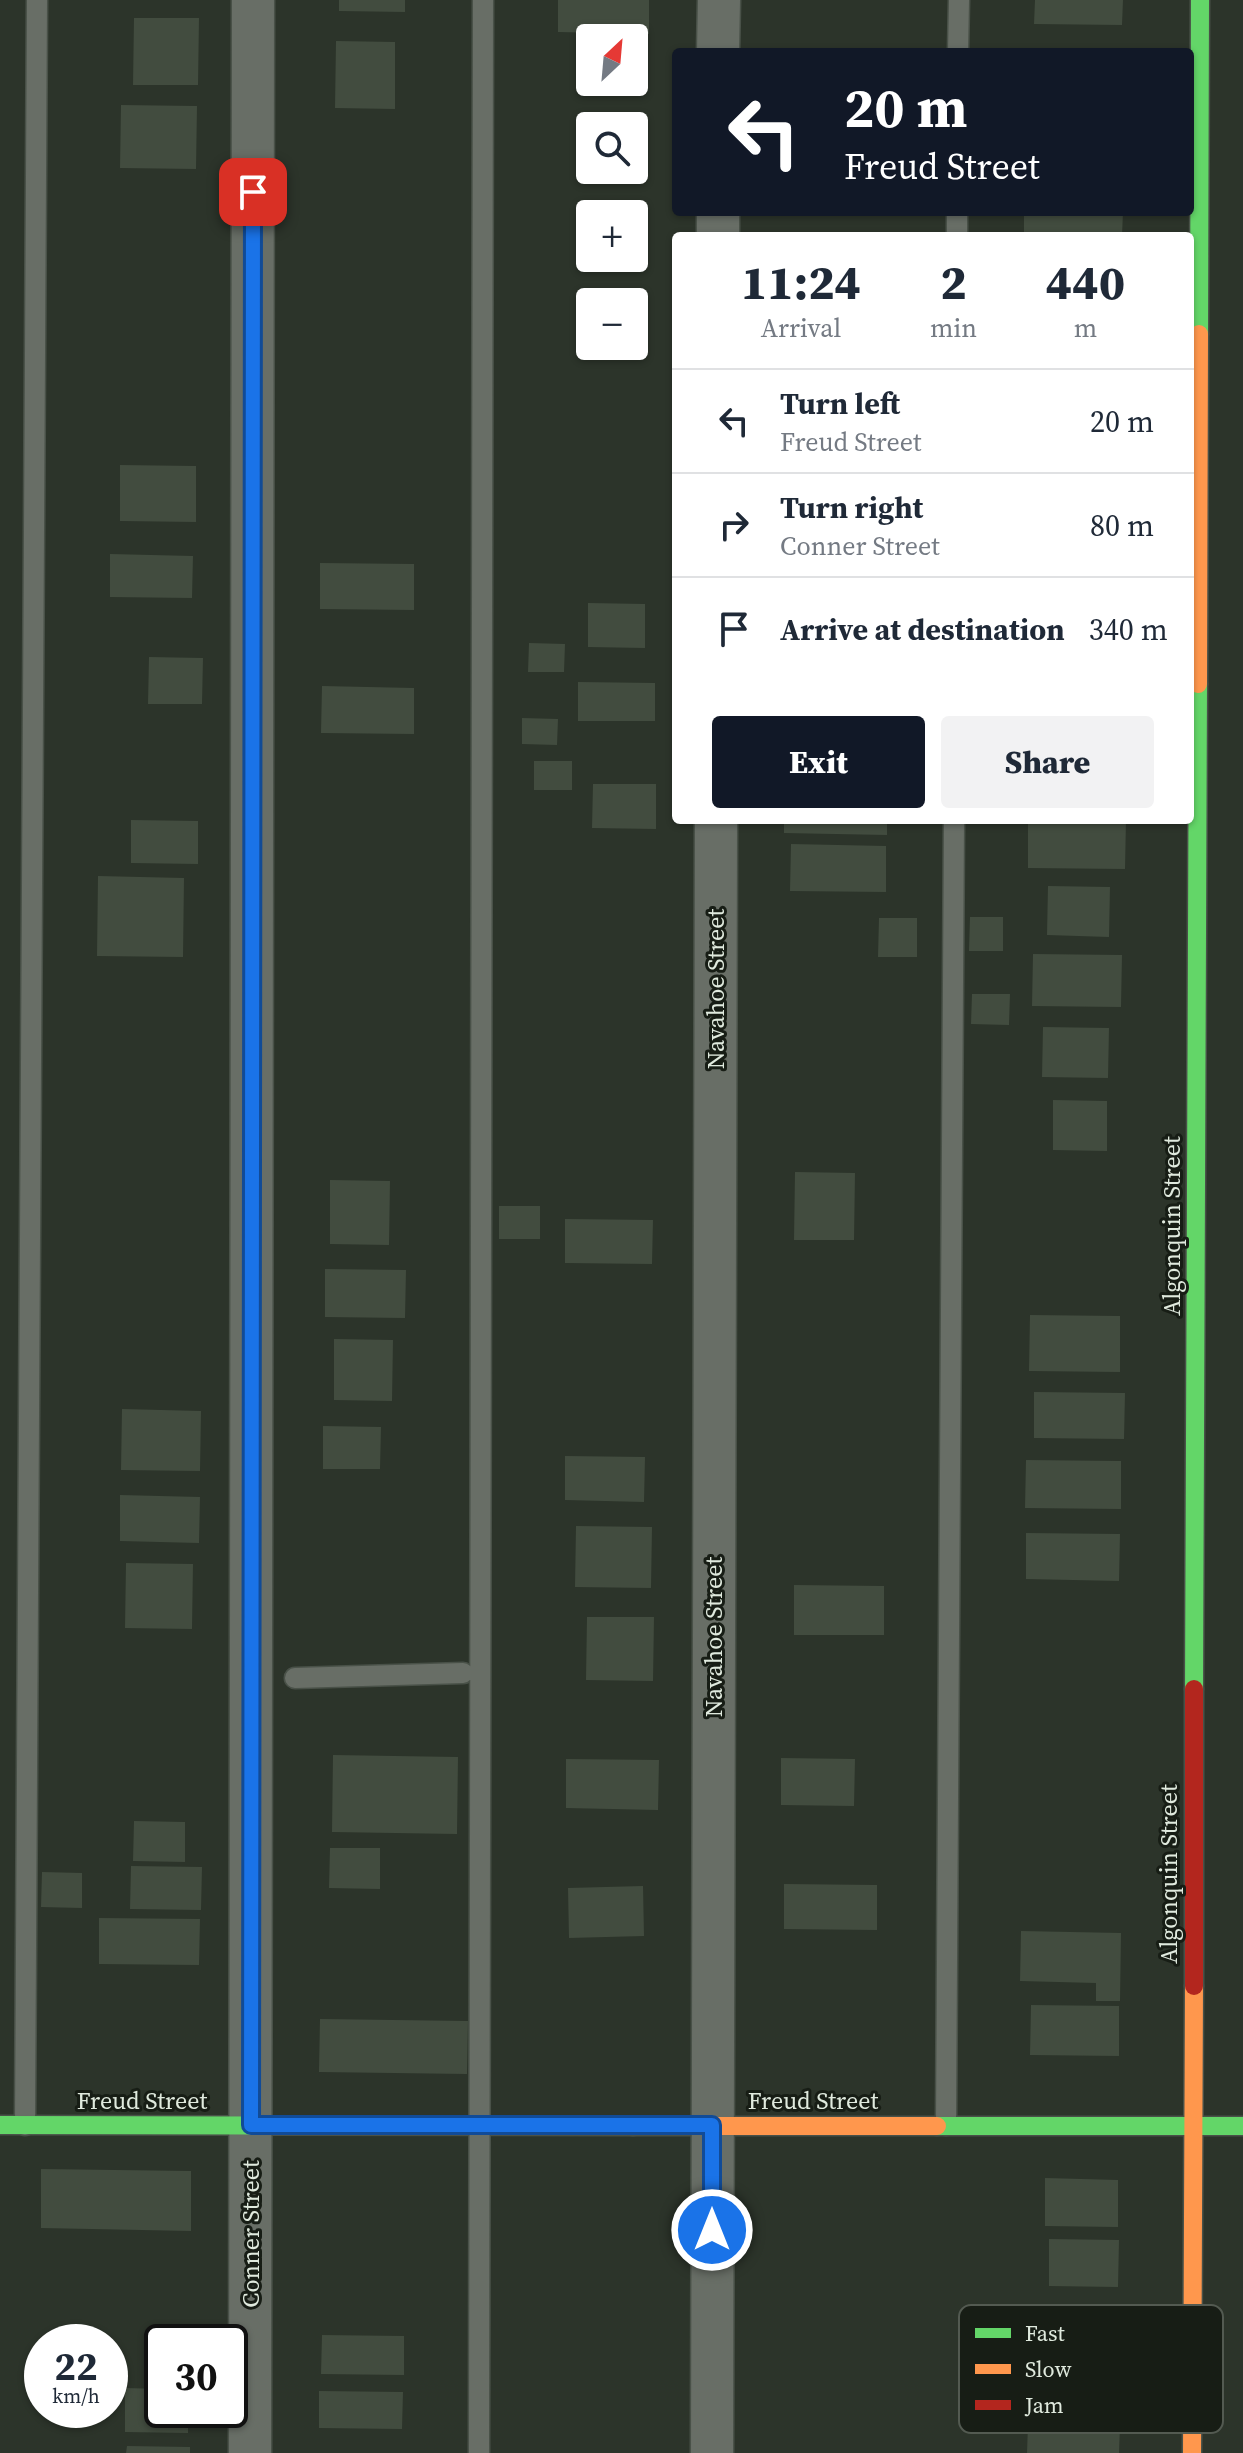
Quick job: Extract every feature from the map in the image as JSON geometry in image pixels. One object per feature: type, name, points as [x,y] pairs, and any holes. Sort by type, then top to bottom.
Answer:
[{"type":"street","name":"Conner Street","points":[[250,2453],[253,0]]},
{"type":"street","points":[[718,48],[719,0]]},
{"type":"street","name":"Algonquin Street","points":[[1192,2305],[1200,0]]},
{"type":"street","name":"Navahoe Street","points":[[712,2453],[716,824]]},
{"type":"street","name":"Freud Street","points":[[0,2125],[1243,2126]]},
{"type":"street","name":"Algonquin Street","points":[[1192,2433],[1192,2453]]},
{"type":"lane","points":[[25,2125],[37,0]]},
{"type":"lane","points":[[479,2453],[483,0]]},
{"type":"lane","points":[[958,48],[959,0]]},
{"type":"lane","points":[[946,2125],[954,824]]},
{"type":"lane","points":[[295,1678],[463,1673]]},
{"type":"building","points":[[339,0],[405,0],[405,12],[339,11]]},
{"type":"building","points":[[558,0],[649,0],[649,34],[648,24],[576,24],[576,32],[558,32]]},
{"type":"building","points":[[1035,0],[1123,0],[1122,25],[1034,24]]},
{"type":"building","points":[[134,18],[199,18],[198,85],[133,85]]},
{"type":"building","points":[[336,41],[395,42],[395,109],[335,108]]},
{"type":"building","points":[[121,105],[197,106],[196,169],[120,168]]},
{"type":"building","points":[[1024,216],[1123,216],[1122,232],[1024,232]]},
{"type":"building","points":[[120,465],[196,466],[196,522],[120,521]]},
{"type":"building","points":[[110,554],[193,556],[192,598],[110,597]]},
{"type":"building","points":[[320,563],[414,564],[414,610],[320,609]]},
{"type":"building","points":[[588,603],[645,604],[645,648],[588,647]]},
{"type":"building","points":[[529,643],[565,644],[564,672],[528,672]]},
{"type":"building","points":[[149,657],[203,658],[202,704],[148,704]]},
{"type":"building","points":[[578,682],[655,683],[655,721],[578,721]]},
{"type":"building","points":[[322,686],[414,688],[414,734],[321,733]]},
{"type":"building","points":[[522,718],[558,719],[557,745],[522,744]]},
{"type":"building","points":[[534,761],[572,761],[572,790],[534,790]]},
{"type":"building","points":[[593,784],[656,784],[656,829],[592,828]]},
{"type":"building","points":[[131,820],[198,821],[198,864],[131,863]]},
{"type":"building","points":[[784,824],[887,824],[887,835],[784,833]]},
{"type":"building","points":[[1028,824],[1126,824],[1125,869],[1028,868]]},
{"type":"building","points":[[791,844],[886,846],[886,892],[790,891]]},
{"type":"building","points":[[98,876],[184,878],[183,957],[97,956]]},
{"type":"building","points":[[1048,886],[1110,887],[1109,937],[1047,935]]},
{"type":"building","points":[[970,917],[1003,917],[1003,951],[969,951]]},
{"type":"building","points":[[879,918],[917,918],[917,957],[878,957]]},
{"type":"building","points":[[1033,954],[1122,955],[1121,1007],[1032,1006]]},
{"type":"building","points":[[972,994],[1010,994],[1009,1025],[971,1024]]},
{"type":"building","points":[[1043,1027],[1109,1028],[1108,1078],[1042,1077]]},
{"type":"building","points":[[1053,1100],[1107,1101],[1107,1151],[1053,1150]]},
{"type":"building","points":[[795,1172],[855,1173],[854,1240],[794,1240]]},
{"type":"building","points":[[330,1180],[390,1181],[389,1245],[330,1244]]},
{"type":"building","points":[[499,1206],[540,1206],[540,1239],[499,1239]]},
{"type":"building","points":[[565,1219],[653,1220],[652,1264],[565,1263]]},
{"type":"building","points":[[325,1269],[406,1270],[405,1318],[325,1317]]},
{"type":"building","points":[[1030,1315],[1120,1316],[1120,1372],[1029,1371]]},
{"type":"building","points":[[334,1339],[393,1340],[392,1401],[334,1400]]},
{"type":"building","points":[[1034,1392],[1125,1393],[1124,1439],[1034,1438]]},
{"type":"building","points":[[122,1409],[201,1411],[200,1471],[121,1470]]},
{"type":"building","points":[[323,1426],[381,1427],[380,1469],[323,1469]]},
{"type":"building","points":[[565,1456],[645,1457],[644,1502],[565,1500]]},
{"type":"building","points":[[1026,1460],[1121,1461],[1121,1509],[1025,1508]]},
{"type":"building","points":[[120,1495],[200,1497],[199,1543],[120,1541]]},
{"type":"building","points":[[576,1526],[652,1527],[651,1588],[575,1587]]},
{"type":"building","points":[[1026,1533],[1120,1534],[1119,1581],[1026,1579]]},
{"type":"building","points":[[126,1563],[193,1564],[192,1629],[125,1628]]},
{"type":"building","points":[[794,1585],[884,1586],[884,1635],[794,1635]]},
{"type":"building","points":[[587,1617],[654,1617],[653,1681],[586,1680]]},
{"type":"building","points":[[333,1755],[458,1757],[457,1834],[332,1832]]},
{"type":"building","points":[[781,1758],[855,1759],[854,1806],[781,1805]]},
{"type":"building","points":[[566,1759],[659,1760],[658,1810],[566,1808]]},
{"type":"building","points":[[134,1821],[185,1822],[185,1862],[133,1861]]},
{"type":"building","points":[[330,1848],[380,1848],[380,1889],[329,1888]]},
{"type":"building","points":[[131,1866],[202,1867],[201,1910],[130,1909]]},
{"type":"building","points":[[42,1872],[82,1873],[82,1908],[41,1907]]},
{"type":"building","points":[[784,1884],[877,1885],[877,1930],[784,1929]]},
{"type":"building","points":[[643,1886],[644,1936],[569,1938],[568,1888]]},
{"type":"building","points":[[99,1918],[200,1919],[199,1965],[99,1964]]},
{"type":"building","points":[[1021,1931],[1121,1933],[1120,2001],[1096,2001],[1096,1983],[1020,1981]]},
{"type":"building","points":[[1031,2005],[1119,2006],[1119,2056],[1030,2055]]},
{"type":"building","points":[[320,2019],[468,2021],[467,2074],[319,2072]]},
{"type":"building","points":[[41,2169],[191,2171],[191,2231],[41,2228]]},
{"type":"building","points":[[1045,2178],[1118,2180],[1118,2227],[1045,2226]]},
{"type":"building","points":[[1049,2239],[1119,2240],[1118,2287],[1049,2286]]},
{"type":"building","points":[[322,2335],[404,2336],[404,2375],[321,2374]]},
{"type":"building","points":[[128,2388],[144,2389],[144,2428],[188,2428],[188,2433],[125,2432],[128,2428]]},
{"type":"building","points":[[319,2391],[403,2392],[402,2429],[319,2428]]},
{"type":"building","points":[[1028,2433],[1120,2433],[1119,2453],[1027,2453]]},
{"type":"building","points":[[127,2446],[190,2447],[190,2453],[126,2453]]},
{"type":"traffic: fast","points":[[1199,334],[1200,0]]},
{"type":"traffic: fast","points":[[1194,1689],[1198,684]]},
{"type":"traffic: fast","points":[[0,2125],[633,2126]]},
{"type":"traffic: fast","points":[[937,2126],[1243,2126]]},
{"type":"traffic: slow","points":[[1198,684],[1199,334]]},
{"type":"traffic: slow","points":[[1193,2305],[1194,1986]]},
{"type":"traffic: slow","points":[[633,2126],[937,2126]]},
{"type":"traffic: slow","points":[[1192,2433],[1192,2453]]},
{"type":"traffic: jam","points":[[1194,1689],[1194,1986]]},
{"type":"route","points":[[253,192],[251,2125],[712,2125],[712,2230]]}]
